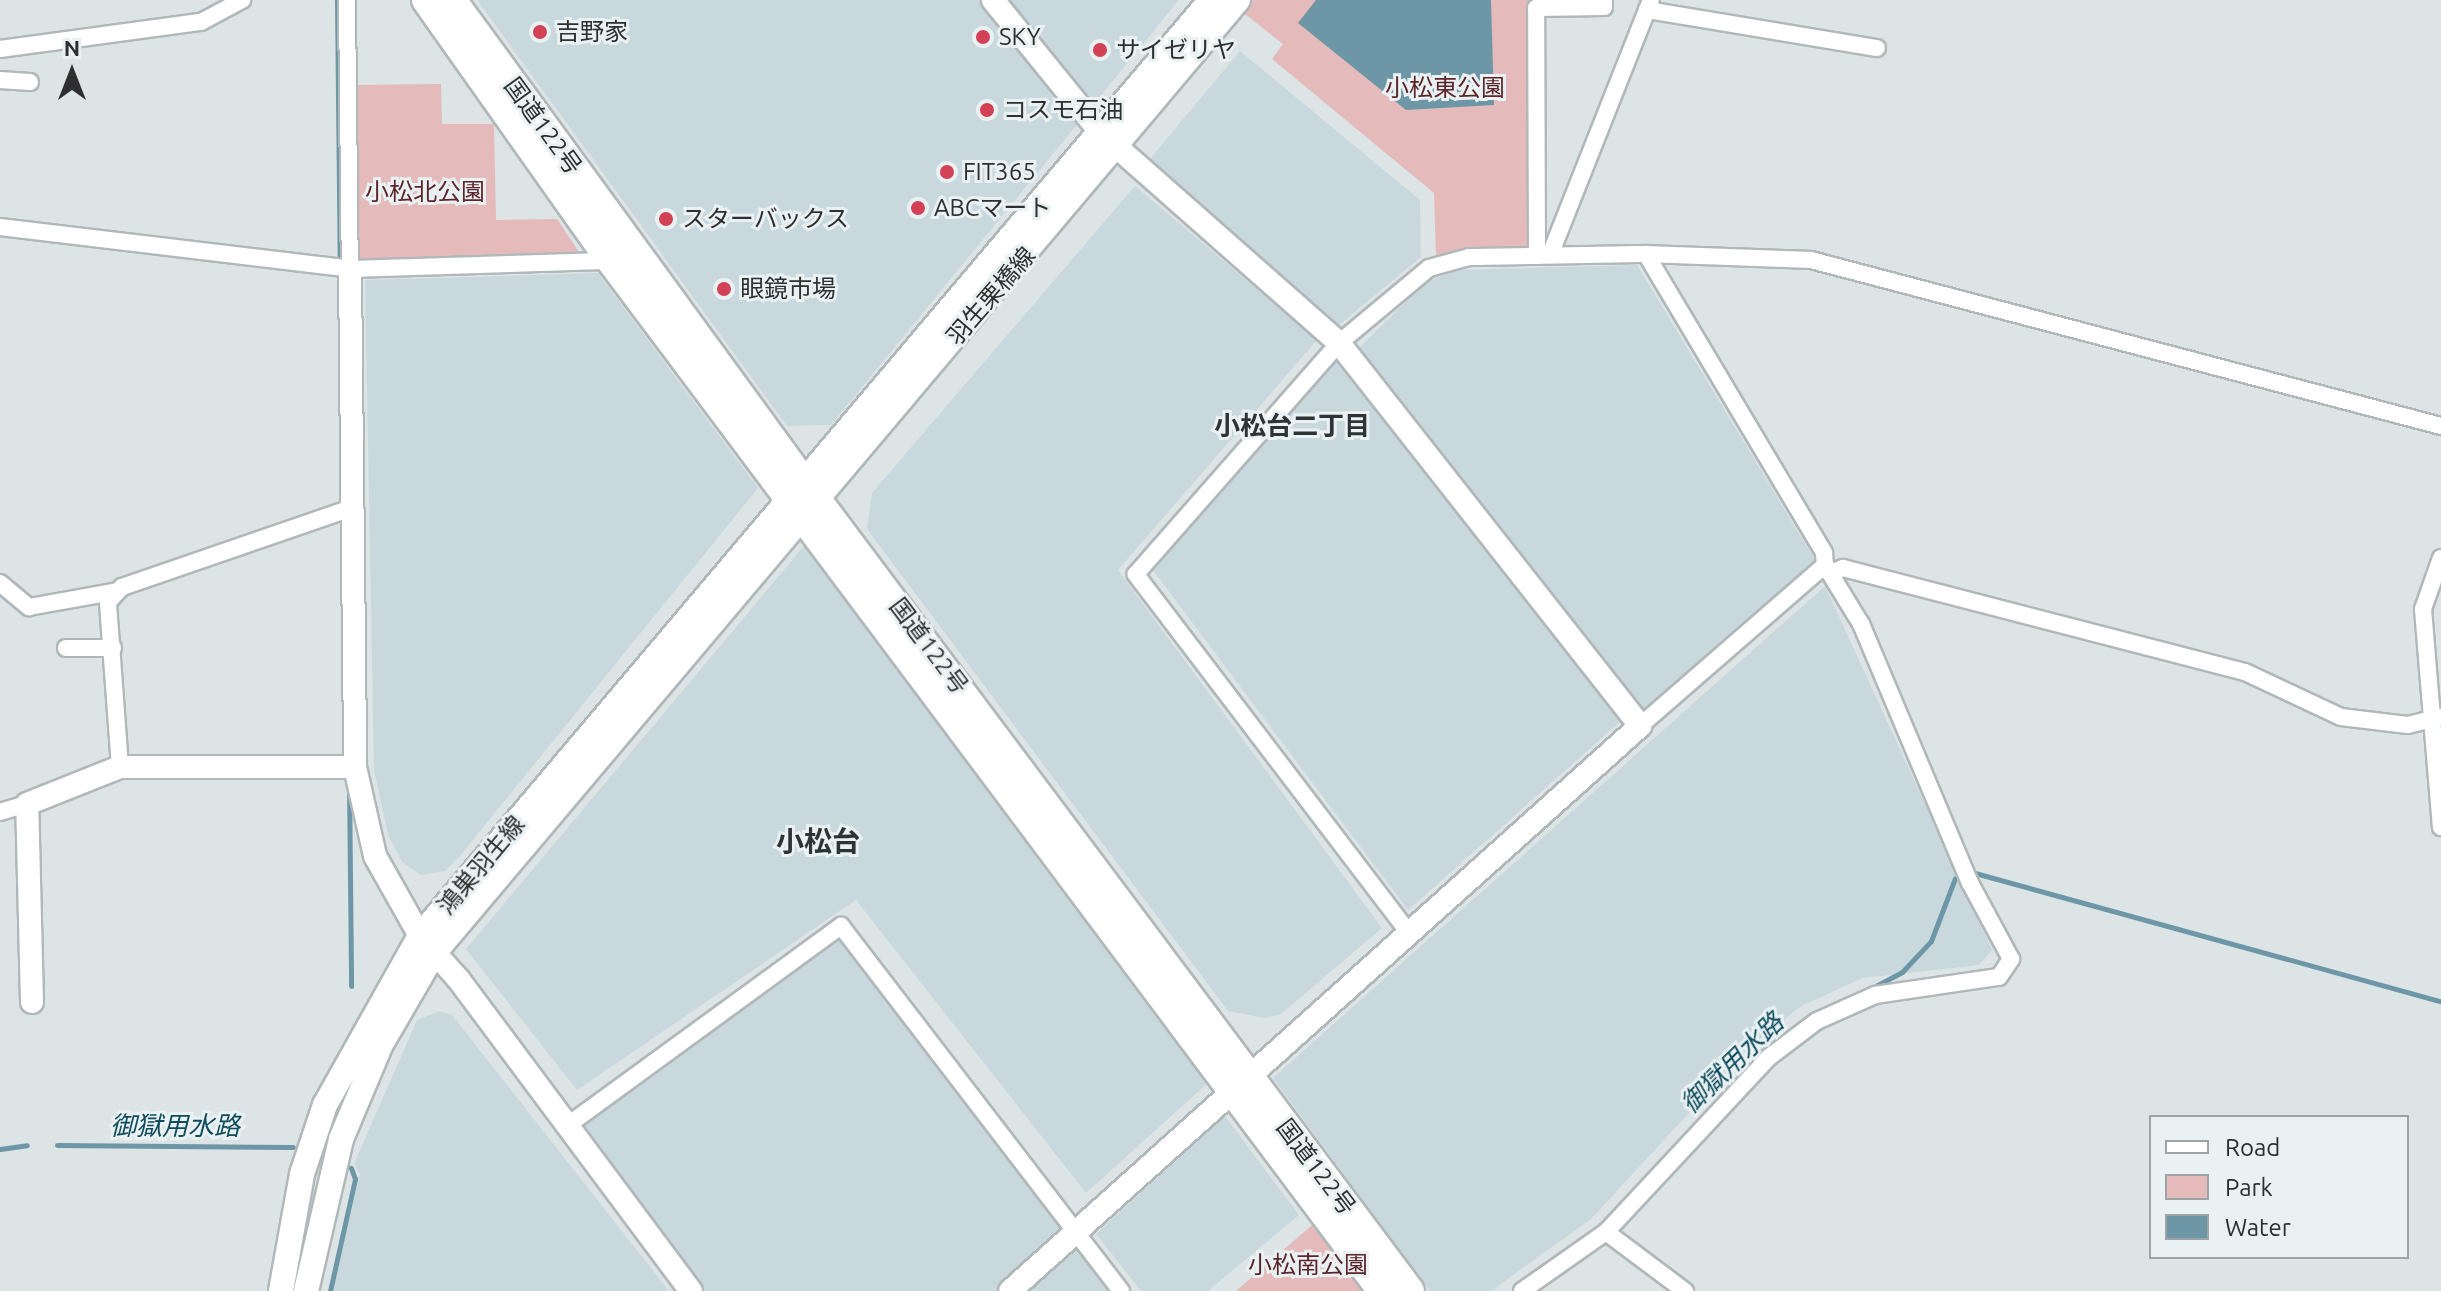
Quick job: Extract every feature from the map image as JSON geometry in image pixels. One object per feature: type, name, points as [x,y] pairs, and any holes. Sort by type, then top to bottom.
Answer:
[{"type":"highway","name":"国道122号","points":[[426,0],[611,261],[804,499]]},
{"type":"highway","name":"国道122号","points":[[452,0],[804,499],[1239,1083],[1382,1291]]},
{"type":"highway","name":"国道122号","points":[[1239,1083],[1410,1291]]},
{"type":"main road","name":"羽生栗橋線","points":[[1109,140],[1211,0]]},
{"type":"main road","name":"羽生栗橋線","points":[[804,499],[1109,140],[1238,0]]},
{"type":"main road","name":"鴻巣羽生線","points":[[281,1291],[302,1174],[325,1105],[427,945],[804,499]]},
{"type":"main road","name":"鴻巣羽生線","points":[[306,1291],[341,1139],[427,945]]},
{"type":"street","points":[[0,49],[201,22],[242,0]]},
{"type":"street","points":[[347,0],[355,767],[375,856],[427,945],[568,1125],[691,1291]]},
{"type":"street","points":[[993,0],[1109,140],[1339,343],[1640,726]]},
{"type":"street","points":[[1543,256],[1536,8],[1604,7],[1604,0]]},
{"type":"street","points":[[1543,256],[1649,5],[1877,48]]},
{"type":"street","points":[[0,80],[30,82]]},
{"type":"street","points":[[0,227],[350,269],[611,261]]},
{"type":"street","points":[[1522,1291],[1606,1232],[1768,1058],[1817,1021],[1875,995],[1999,977],[2011,959],[1970,883],[1861,624],[1829,569],[1824,553],[1646,254]]},
{"type":"street","points":[[1409,933],[1136,574],[1339,343],[1429,268],[1469,257],[1646,254],[1811,260],[2441,426]]},
{"type":"street","points":[[0,583],[29,607],[118,591],[354,507]]},
{"type":"street","points":[[2441,558],[2423,609],[2436,719],[2441,827]]},
{"type":"street","points":[[1010,1291],[1640,726],[1829,569],[1843,568],[2245,672],[2341,717],[2408,725],[2436,719]]},
{"type":"street","points":[[118,591],[108,602],[120,767]]},
{"type":"street","points":[[66,648],[113,648]]},
{"type":"street","points":[[0,812],[120,767],[355,767]]},
{"type":"street","points":[[27,804],[32,1002]]},
{"type":"street","points":[[568,1125],[841,926],[1121,1291]]},
{"type":"street","points":[[1606,1232],[1685,1291]]},
{"type":"shaded area","points":[[477,0],[1179,0],[831,425],[787,426]]},
{"type":"shaded area","points":[[1240,51],[1420,200],[1421,257],[1339,325],[1149,160]]},
{"type":"shaded area","points":[[1135,186],[1317,340],[1118,570],[1382,928],[1281,1014],[1265,1018],[1228,1011],[867,529],[872,493]]},
{"type":"shaded area","points":[[1637,265],[1815,560],[1640,712],[1359,348],[1424,284],[1454,270]]},
{"type":"shaded area","points":[[598,273],[758,488],[460,856],[445,871],[421,875],[402,862],[388,835],[374,770],[365,280]]},
{"type":"shaded area","points":[[1338,356],[1622,720],[1408,910],[1152,569]]},
{"type":"shaded area","points":[[804,546],[1209,1082],[1086,1193],[856,900],[577,1090],[466,949]]},
{"type":"shaded area","points":[[1825,586],[1992,950],[1979,965],[1863,978],[1801,1006],[1749,1048],[1591,1219],[1491,1291],[1430,1291],[1273,1078]]},
{"type":"shaded area","points":[[839,938],[1066,1232],[998,1291],[705,1291],[581,1125]]},
{"type":"shaded area","points":[[440,1011],[452,1015],[669,1291],[333,1291],[360,1174],[354,1164],[417,1020]]},
{"type":"shaded area","points":[[1225,1116],[1299,1215],[1208,1291],[1141,1291],[1096,1234]]},
{"type":"shaded area","points":[[1076,1240],[1114,1291],[1020,1291]]},
{"type":"green space","name":"小松東公園","points":[[1251,0],[1573,0],[1529,1],[1533,246],[1470,248],[1436,256],[1434,193],[1272,59],[1283,44],[1241,11]]},
{"type":"green space","name":"小松北公園","points":[[441,84],[442,124],[494,124],[496,220],[557,219],[585,261],[358,262],[354,85]]},
{"type":"green space","name":"小松南公園","points":[[1312,1225],[1363,1291],[1236,1291]]},
{"type":"water","points":[[1316,0],[1491,0],[1494,105],[1406,110],[1298,23]]},
{"type":"waterway","points":[[337,0],[340,265]]},
{"type":"waterway","points":[[349,783],[351,986]]},
{"type":"waterway","name":"御獄用水路","points":[[1975,873],[2441,1001]]},
{"type":"waterway","name":"御獄用水路","points":[[1872,988],[1902,972],[1931,941],[1955,878]]},
{"type":"waterway","name":"御獄用水路","points":[[0,1149],[27,1145]]},
{"type":"waterway","name":"御獄用水路","points":[[57,1145],[293,1147]]},
{"type":"waterway","name":"御獄用水路","points":[[330,1291],[355,1179],[351,1168]]},
{"type":"waterway","name":"御獄用水路","points":[[1603,1223],[1644,1180]]},
{"type":"place","name":"吉野家","points":[[540,32]]},
{"type":"place","name":"SKY","points":[[983,37]]},
{"type":"place","name":"サイゼリヤ","points":[[1100,50]]},
{"type":"place","name":"コスモ石油","points":[[987,110]]},
{"type":"place","name":"FIT365","points":[[947,172]]},
{"type":"place","name":"ABCマート","points":[[918,208]]},
{"type":"place","name":"スターバックス","points":[[666,219]]},
{"type":"place","name":"眼鏡市場","points":[[724,289]]},
{"type":"district","name":"小松台二丁目","points":[[1292,426]]},
{"type":"district","name":"小松台","points":[[818,841]]}]
